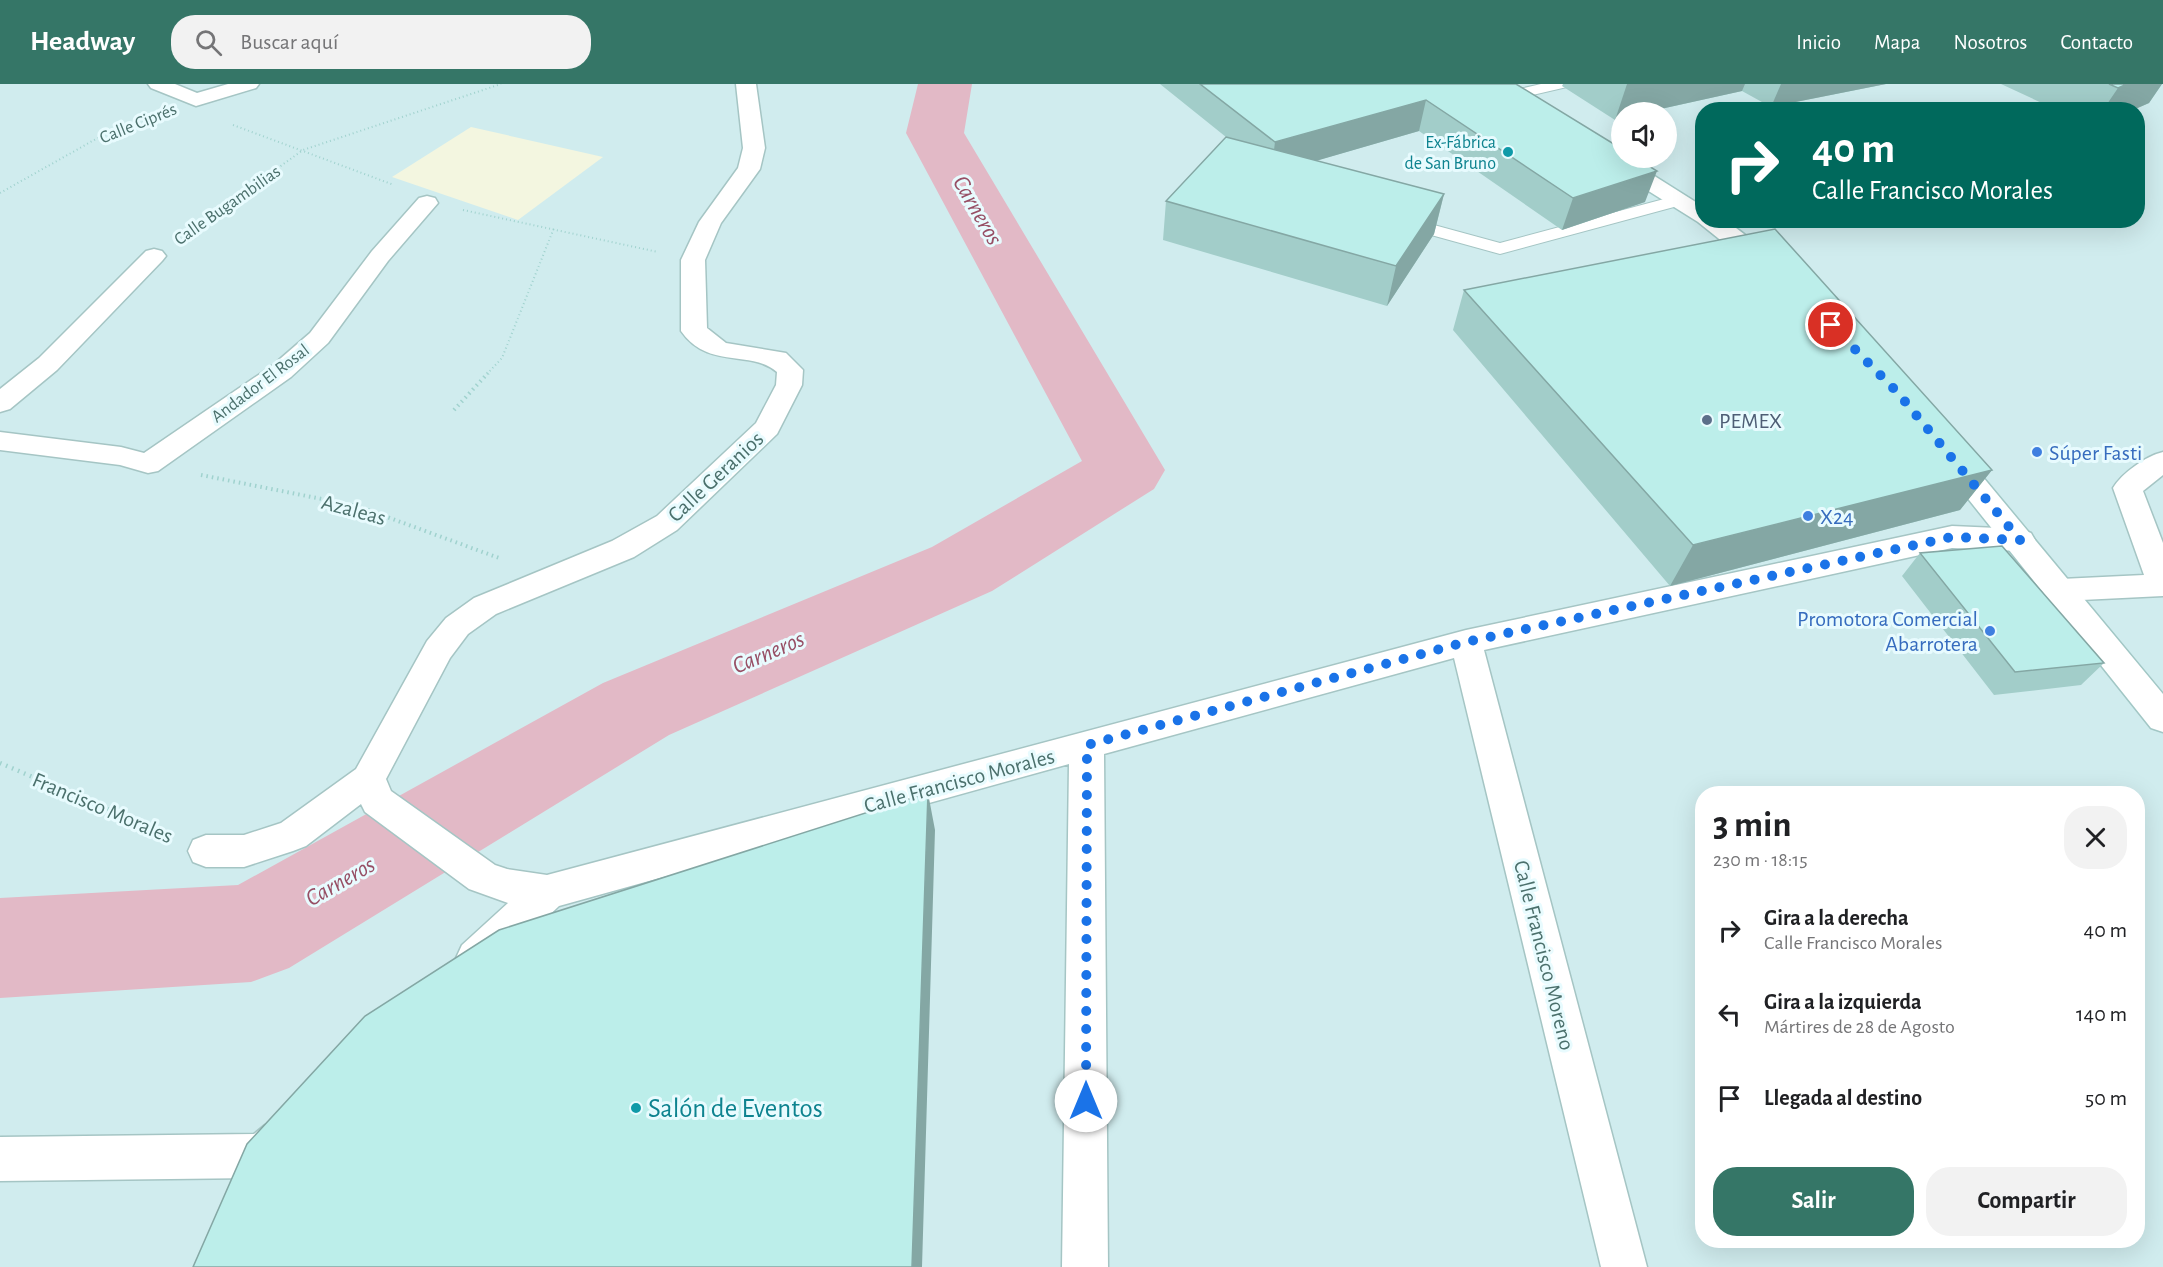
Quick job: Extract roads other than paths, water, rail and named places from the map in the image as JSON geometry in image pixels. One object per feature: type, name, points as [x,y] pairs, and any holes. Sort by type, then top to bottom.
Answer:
[{"type":"street","name":"Calle Ciprés","points":[[158,84],[196,100],[249,84]]},
{"type":"street","name":"Calle Geranios","points":[[373,790],[438,650],[457,626],[485,606],[623,549],[668,523],[767,428],[789,385],[790,370],[777,359],[718,349],[694,331],[693,260],[710,222],[748,169],[754,148],[746,84]]},
{"type":"street","points":[[1502,89],[1541,113]]},
{"type":"street","points":[[1600,150],[1695,211]]},
{"type":"street","name":"Andador El Rosal","points":[[0,441],[121,456],[148,464],[282,371],[319,338],[380,256],[427,203]]},
{"type":"street","points":[[1719,228],[1747,248],[1789,286]]},
{"type":"street","name":"Calle Bugambilias","points":[[0,403],[48,364],[154,256]]},
{"type":"street","points":[[1935,438],[2163,718]]},
{"type":"street","points":[[2061,590],[2163,584],[2127,488],[2163,461]]},
{"type":"street","name":"Calle Francisco Morales","points":[[373,790],[482,877],[507,886],[547,892],[1466,642],[1952,537],[2020,540]]},
{"type":"street","name":"Calle Francisco Moreno","points":[[1466,642],[1624,1267]]},
{"type":"street","points":[[1085,1267],[1087,745]]},
{"type":"street","points":[[206,851],[244,850],[293,835],[373,790]]},
{"type":"street","points":[[452,980],[547,892]]},
{"type":"street","points":[[0,1159],[263,1156],[306,1116]]},
{"type":"lane","points":[[1502,89],[1562,84]]},
{"type":"lane","points":[[1379,214],[1500,249],[1679,200]]},
{"type":"waterway","name":"Carneros","points":[[0,948],[251,933],[636,709],[962,569],[1126,470],[935,133],[945,84]]},
{"type":"place","name":"Ex-Fábrica de San Bruno","points":[[1508,152]]},
{"type":"place","name":"PEMEX","points":[[1707,420]]},
{"type":"place","name":"Súper Fasti","points":[[2037,452]]},
{"type":"place","name":"X24","points":[[1808,516]]},
{"type":"place","name":"Promotora Comercial Abarrotera","points":[[1990,631]]},
{"type":"place","name":"Salón de Eventos","points":[[636,1108]]}]
